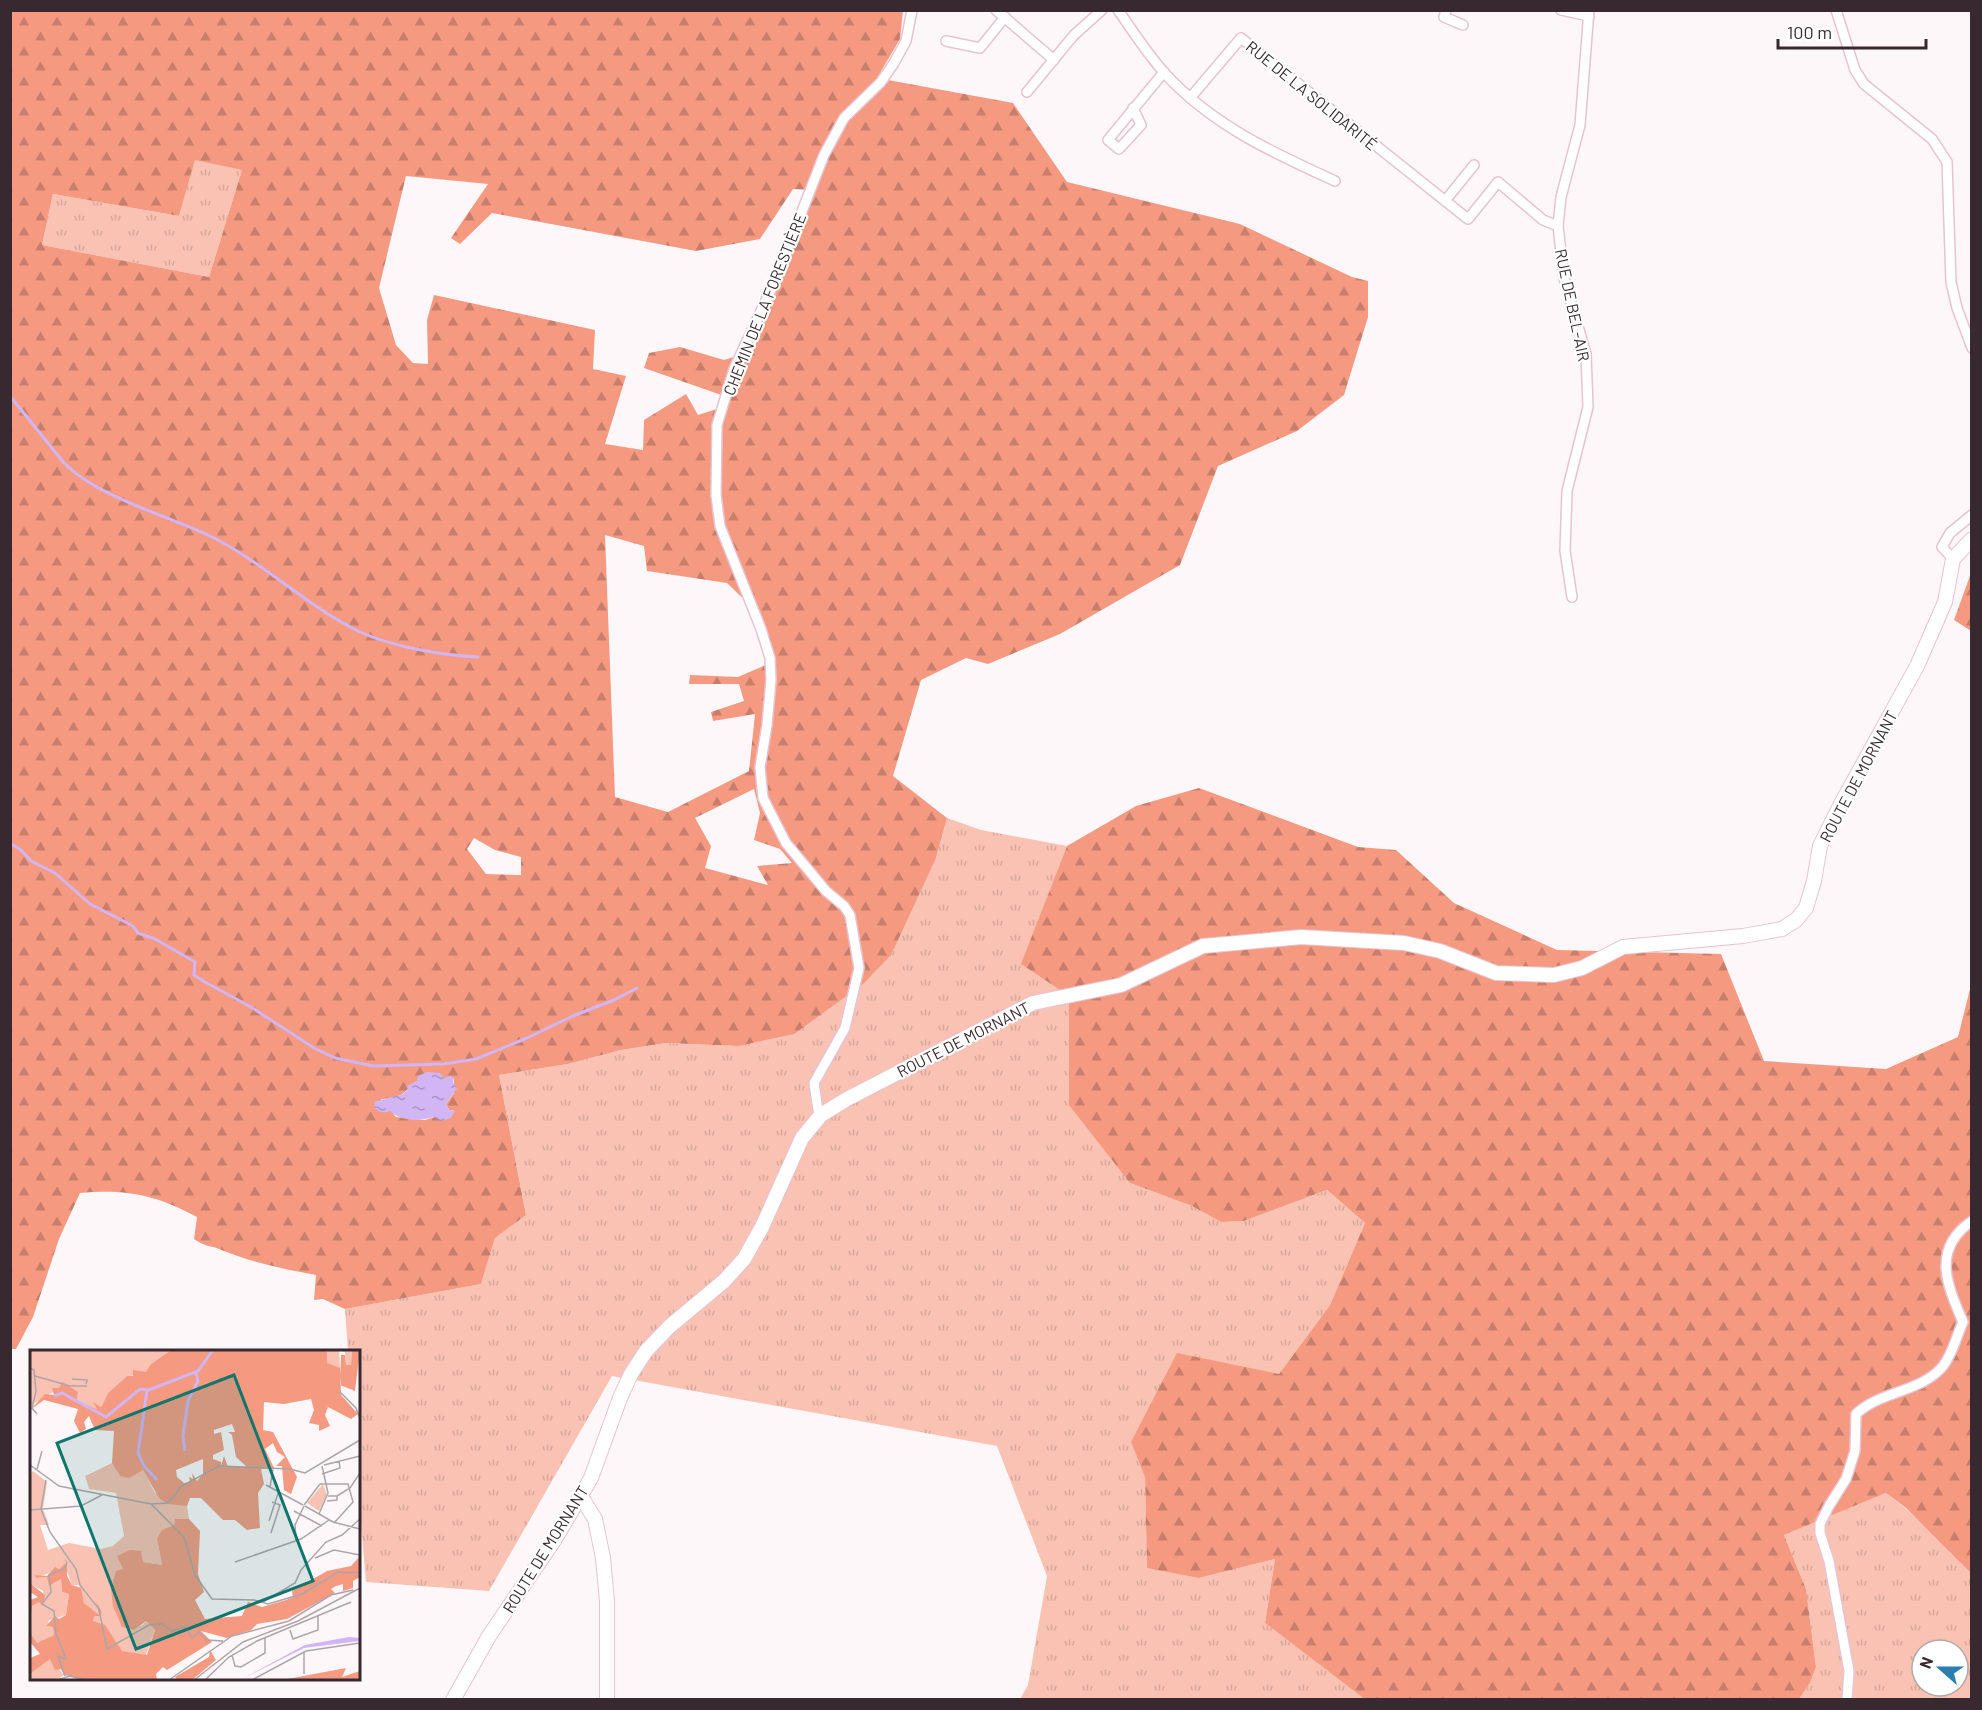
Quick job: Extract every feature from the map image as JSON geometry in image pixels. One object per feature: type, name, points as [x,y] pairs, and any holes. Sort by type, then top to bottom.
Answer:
[{"type":"main road","points":[[1953,559],[1971,539]]},
{"type":"main road","name":"ROUTE DE MORNANT","points":[[453,1700],[489,1636],[555,1539],[591,1478],[631,1374],[646,1351],[670,1326],[724,1281],[744,1259],[762,1227],[802,1138],[821,1115],[1033,1003],[1121,985],[1203,946],[1301,937],[1404,943],[1440,951],[1496,973],[1554,975],[1582,968],[1623,947],[1743,936],[1782,929],[1796,920],[1806,908],[1814,881],[1820,846],[1840,804],[1917,666],[1945,602],[1953,559]]},
{"type":"main road","points":[[580,1495],[595,1519],[603,1558],[607,1601],[607,1700]]},
{"type":"street","name":"CHEMIN DE LA FORESTIÈRE","points":[[821,1115],[818,1110],[814,1083],[845,1028],[859,968],[850,915],[844,906],[826,891],[786,843],[763,798],[760,767],[771,680],[770,658],[761,629],[720,526],[716,495],[717,425],[734,369],[774,283],[824,155],[844,118],[881,82],[894,63],[906,41],[912,10]]},
{"type":"street","points":[[996,10],[1054,60]]},
{"type":"street","points":[[1027,92],[1074,35],[1102,10]]},
{"type":"street","points":[[1118,10],[1150,56],[1190,98],[1226,126],[1258,145],[1335,182]]},
{"type":"street","points":[[1446,10],[1444,17],[1463,25]]},
{"type":"street","points":[[1561,10],[1589,13]]},
{"type":"street","points":[[1836,10],[1855,70],[1864,84],[1932,139],[1947,162],[1951,282],[1971,348]]},
{"type":"street","name":"RUE DE BEL-AIR","points":[[1572,597],[1566,551],[1567,491],[1588,407],[1586,354],[1564,278],[1558,226],[1561,197],[1580,125],[1589,13]]},
{"type":"street","points":[[946,41],[980,48],[1005,17]]},
{"type":"street","name":"RUE DE LA SOLIDARITÉ","points":[[1190,98],[1241,38],[1446,201]]},
{"type":"street","points":[[1133,108],[1164,72]]},
{"type":"street","points":[[1446,201],[1474,165]]},
{"type":"street","name":"RUE DE BEL-AIR","points":[[1446,201],[1468,219],[1498,182],[1543,220],[1558,226]]},
{"type":"street","points":[[1953,559],[1942,547],[1950,533],[1971,514]]},
{"type":"street","points":[[1847,1700],[1849,1671],[1820,1524],[1846,1479],[1855,1451],[1856,1414],[1865,1406],[1926,1380],[1942,1367],[1952,1352],[1963,1322],[1944,1270],[1948,1251],[1960,1229],[1971,1221]]},
{"type":"green space","points":[[10,11],[903,11],[900,39],[877,78],[1013,103],[1067,182],[1240,224],[1352,277],[1368,281],[1368,317],[1344,395],[1297,431],[1218,466],[1180,565],[1060,634],[988,664],[966,658],[921,680],[893,776],[947,818],[936,858],[891,955],[863,984],[794,1034],[738,1046],[666,1043],[621,1050],[568,1064],[499,1075],[526,1215],[495,1238],[481,1284],[345,1309],[323,1299],[314,1300],[316,1275],[258,1262],[194,1239],[197,1217],[182,1209],[141,1195],[112,1192],[80,1193],[59,1239],[33,1317],[16,1349],[11,1349]],"holes":[[[195,160],[242,170],[209,277],[42,245],[53,194],[179,216]],[[406,176],[488,184],[451,238],[460,244],[492,213],[696,251],[760,239],[793,189],[815,190],[753,351],[724,360],[680,347],[649,353],[644,368],[730,398],[726,406],[698,415],[686,394],[644,420],[643,450],[605,444],[626,376],[593,369],[595,330],[434,295],[427,320],[428,364],[413,363],[396,345],[379,288]],[[605,535],[644,546],[647,571],[727,583],[760,615],[775,661],[738,677],[690,675],[689,684],[739,684],[744,701],[711,712],[713,721],[755,714],[749,771],[668,812],[615,797]],[[754,789],[760,813],[754,840],[780,849],[792,863],[757,866],[768,885],[705,868],[711,846],[695,818]],[[474,838],[495,850],[521,857],[521,875],[486,874],[467,849]],[[454,1078],[454,1093],[446,1104],[449,1110],[455,1111],[425,1120],[396,1117],[381,1099],[401,1095],[417,1081]]]},
{"type":"green space","points":[[195,159],[242,170],[209,277],[42,245],[53,194],[179,216]]},
{"type":"green space","points":[[1971,573],[1971,631],[1954,620]]},
{"type":"green space","points":[[1199,788],[1358,847],[1396,850],[1454,903],[1557,950],[1721,954],[1764,1061],[1886,1069],[1958,1037],[1971,985],[1971,1573],[1906,1508],[1886,1493],[1784,1535],[1806,1589],[1816,1667],[1810,1683],[1799,1699],[1366,1700],[1265,1623],[1275,1559],[1199,1578],[1147,1568],[1145,1477],[1131,1442],[1177,1353],[1279,1374],[1330,1305],[1365,1223],[1327,1190],[1244,1221],[1221,1222],[1192,1206],[1130,1183],[1069,1105],[1069,996],[1021,964],[1067,846],[1136,806]]},
{"type":"green space","points":[[947,818],[981,830],[1067,846],[1022,964],[1069,996],[1130,1183],[1192,1206],[1221,1222],[1244,1221],[1327,1190],[1365,1223],[1330,1305],[1279,1374],[1131,1442],[1145,1476],[1147,1567],[1199,1578],[1275,1559],[1265,1623],[1366,1699],[1020,1699],[1028,1685],[1047,1576],[997,1446],[612,1376],[489,1591],[366,1582],[360,1511],[360,1350],[348,1350],[345,1309],[481,1284],[495,1238],[526,1214],[499,1075],[568,1064],[621,1050],[666,1043],[738,1046],[936,858]]},
{"type":"green space","points":[[1886,1493],[1909,1512],[1971,1573],[1971,1699],[1799,1699],[1810,1683],[1816,1667],[1806,1589],[1784,1535]]},
{"type":"water","points":[[427,1072],[440,1073],[444,1078],[450,1076],[454,1078],[453,1082],[457,1088],[446,1104],[449,1110],[455,1111],[451,1118],[441,1121],[434,1117],[411,1120],[394,1115],[390,1111],[380,1112],[375,1108],[374,1102],[403,1094],[408,1090],[407,1086],[417,1081],[418,1076]]},
{"type":"waterway","points":[[10,396],[64,463],[96,487],[233,548],[321,610],[371,637],[417,649],[478,657]]},
{"type":"waterway","points":[[10,843],[21,850],[31,861],[55,873],[90,904],[133,926],[138,933],[155,939],[195,962],[194,975],[203,981],[251,1007],[314,1048],[335,1058],[373,1066],[444,1064],[476,1059],[637,988]]}]
